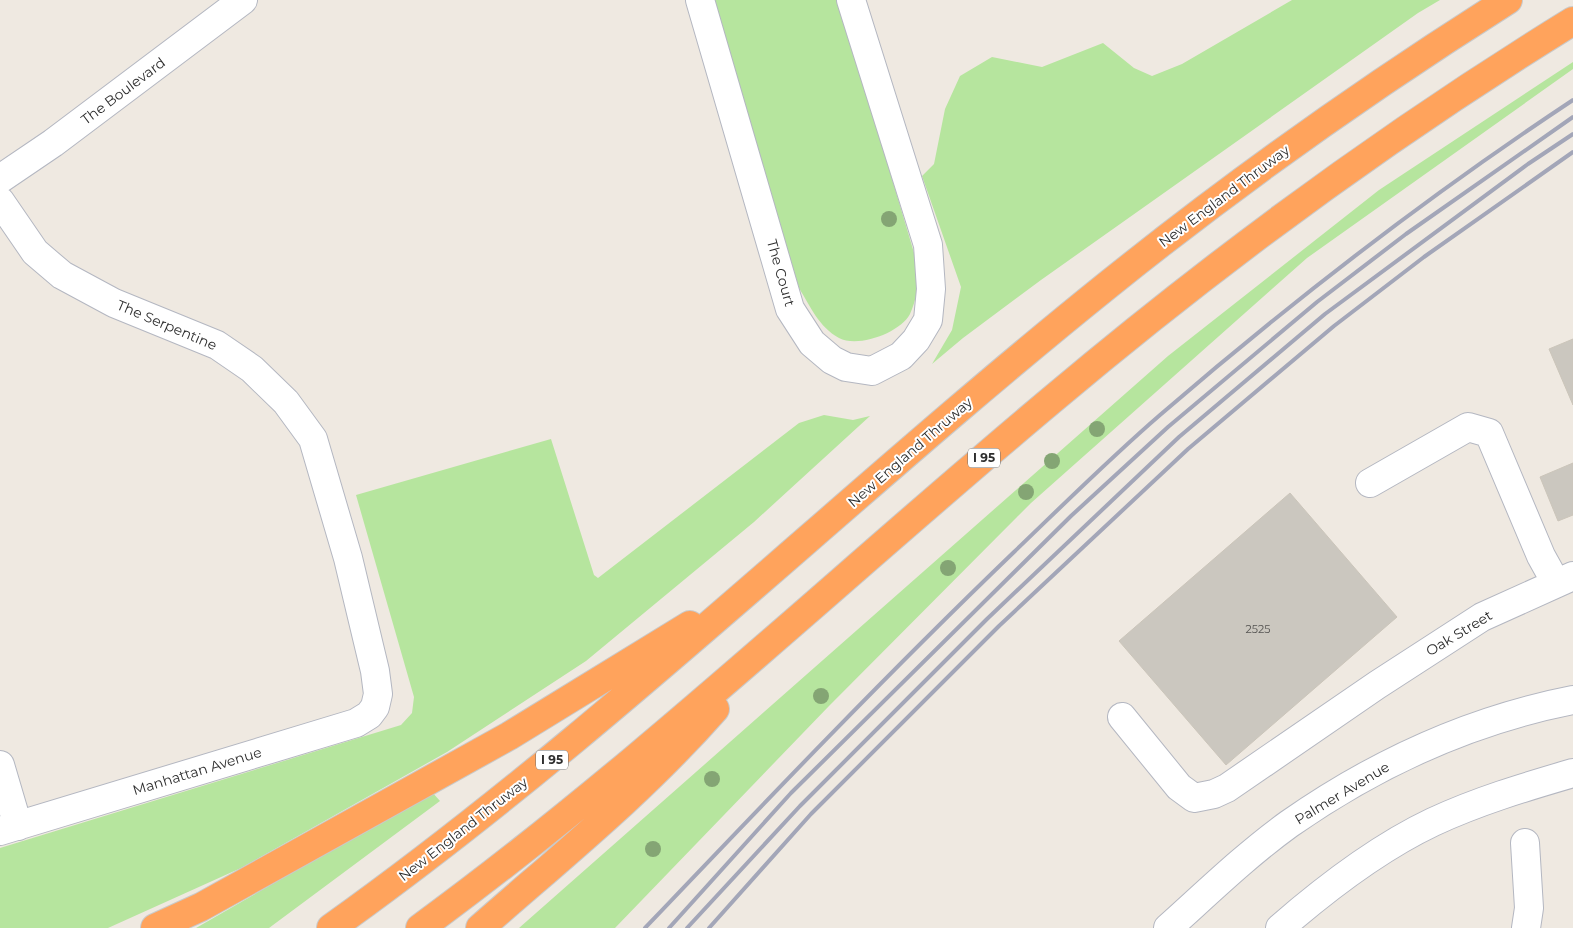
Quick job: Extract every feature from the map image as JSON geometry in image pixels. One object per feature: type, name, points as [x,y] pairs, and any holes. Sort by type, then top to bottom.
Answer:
[{"type":"highway","name":"New England Thruway","points":[[331,928],[411,870],[549,762],[998,376],[1166,239],[1328,120],[1508,0]]},
{"type":"highway","name":"I 95","points":[[420,928],[604,785],[1051,400],[1192,285],[1265,230],[1413,125],[1573,21]]},
{"type":"highway","points":[[155,928],[201,907],[509,736],[764,579]]},
{"type":"highway","points":[[480,928],[644,785],[677,753],[778,637]]},
{"type":"street","name":"The Boulevard","points":[[0,179],[53,143],[243,0]]},
{"type":"street","name":"The Court","points":[[700,0],[790,309],[812,343],[832,360],[846,367],[872,371],[901,356],[916,340],[928,320],[931,289],[928,245],[851,0]]},
{"type":"street","name":"The Serpentine","points":[[0,202],[34,252],[62,275],[114,303],[217,345],[252,369],[286,402],[313,439],[348,558],[375,671],[378,694]]},
{"type":"street","points":[[1370,484],[1468,427],[1489,433],[1541,556],[1565,580]]},
{"type":"street","name":"Oak Street","points":[[1122,717],[1178,787],[1194,798],[1214,794],[1227,788],[1377,685],[1482,616],[1565,580]]},
{"type":"street","name":"Manhattan Avenue","points":[[9,828],[356,723],[369,715],[375,707],[378,694]]},
{"type":"street","name":"Palmer Avenue","points":[[1168,928],[1289,825],[1362,778],[1442,738],[1533,708],[1573,700]]},
{"type":"street","points":[[0,765],[9,828]]},
{"type":"street","points":[[1280,928],[1358,866],[1432,823],[1510,791],[1573,773]]},
{"type":"street","points":[[1525,844],[1529,908],[1526,928]]},
{"type":"green space","points":[[713,0],[839,0],[920,273],[918,289],[910,314],[905,321],[888,333],[867,340],[847,341],[839,338],[820,322],[799,288]]},
{"type":"green space","points":[[1292,0],[1440,0],[1418,13],[1041,280],[963,338],[932,364],[952,330],[961,287],[922,176],[934,164],[945,109],[960,76],[992,57],[1042,67],[1103,43],[1134,68],[1152,76],[1182,64]]},
{"type":"green space","points":[[1573,62],[1573,69],[1307,258],[1031,503],[829,706],[615,928],[519,928],[1168,356],[1379,190]]},
{"type":"green space","points":[[824,415],[853,420],[870,416],[754,522],[586,661],[447,752],[241,868],[108,928],[0,928],[0,848],[401,725],[412,713],[414,697],[356,495],[551,439],[594,575],[598,578],[799,423]]},
{"type":"green space","points":[[432,792],[440,801],[269,928],[196,928]]},
{"type":"building","points":[[1573,339],[1573,405],[1549,349]]},
{"type":"building","points":[[1573,463],[1573,515],[1558,521],[1540,477]]},
{"type":"building","points":[[1290,493],[1397,617],[1226,765],[1119,641]]},
{"type":"railway","points":[[645,928],[873,691],[1068,500],[1141,432],[1209,373],[1361,251],[1519,136],[1573,100]]},
{"type":"railway","points":[[669,928],[791,793],[1071,516],[1168,427],[1317,302],[1406,234],[1573,117]]},
{"type":"railway","points":[[687,928],[800,806],[987,619],[1179,437],[1325,314],[1528,164],[1573,134]]},
{"type":"railway","points":[[709,928],[811,814],[999,626],[1188,449],[1334,326],[1424,257],[1573,152]]}]
